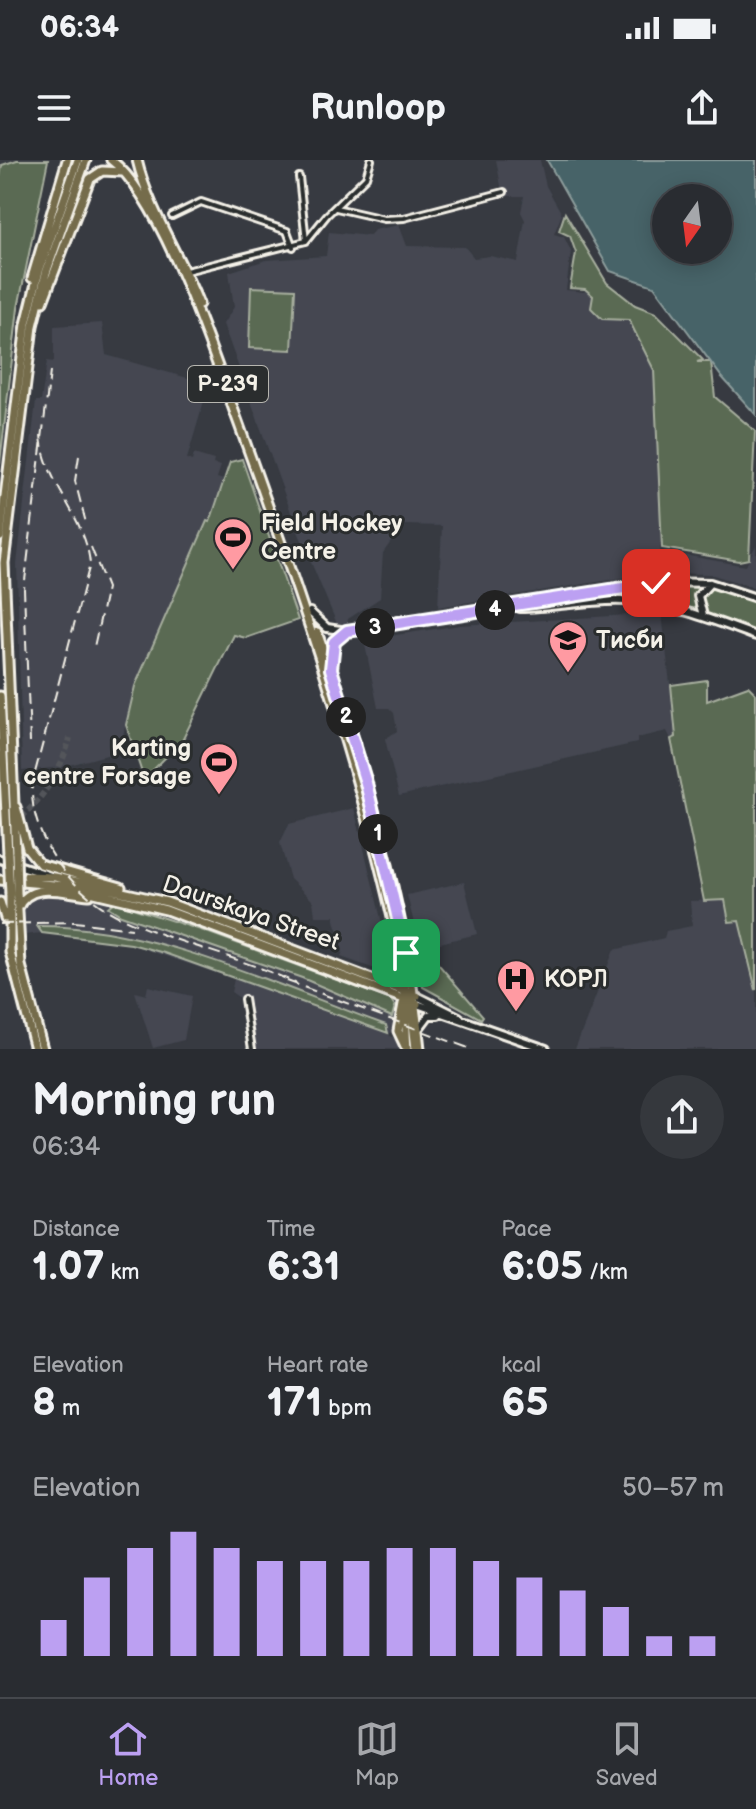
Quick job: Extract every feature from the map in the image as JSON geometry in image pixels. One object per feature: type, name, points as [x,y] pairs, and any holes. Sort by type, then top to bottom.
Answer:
[{"type":"main road","points":[[8,931],[13,894],[13,798],[4,563],[39,250],[67,160]]},
{"type":"main road","points":[[73,189],[78,160]]},
{"type":"main road","points":[[0,537],[30,325],[73,189],[86,160]]},
{"type":"main road","name":"Р-239","points":[[111,160],[127,173],[174,258],[195,306],[308,619],[354,764],[411,998]]},
{"type":"main road","name":"Р-239","points":[[137,160],[147,195],[186,271],[331,669],[366,783],[411,998]]},
{"type":"main road","points":[[30,325],[90,179],[102,171],[127,173]]},
{"type":"main road","points":[[0,696],[12,853]]},
{"type":"main road","points":[[13,798],[27,848],[35,860],[46,868],[104,881],[140,900]]},
{"type":"main road","points":[[0,878],[55,877]]},
{"type":"main road","name":"Daurskaya Street","points":[[55,877],[208,920],[411,998]]},
{"type":"main road","points":[[0,878],[48,883],[140,900]]},
{"type":"main road","points":[[17,913],[24,897],[39,890],[140,900]]},
{"type":"main road","points":[[13,894],[21,965],[43,1049]]},
{"type":"main road","points":[[0,902],[16,984],[35,1049]]},
{"type":"main road","points":[[411,998],[420,1027],[418,1049]]},
{"type":"main road","points":[[407,1049],[411,998]]},
{"type":"main road","points":[[411,998],[418,1049]]},
{"type":"street","points":[[186,271],[293,247],[306,241],[366,177],[371,160]]},
{"type":"street","points":[[299,177],[306,241]]},
{"type":"street","points":[[334,208],[346,208],[384,219],[404,218],[504,192]]},
{"type":"street","points":[[172,216],[201,202],[287,231],[293,247]]},
{"type":"street","points":[[310,612],[327,628],[347,631],[508,609],[634,585],[710,583],[756,598]]},
{"type":"street","points":[[703,616],[698,596],[710,583]]},
{"type":"street","points":[[508,609],[621,601],[661,605],[755,635]]},
{"type":"street","points":[[331,669],[332,648],[347,631]]},
{"type":"street","name":"Daurskaya Street","points":[[0,859],[55,877]]},
{"type":"street","name":"Daurskaya Street","points":[[411,998],[450,1018],[546,1049]]},
{"type":"street","name":"Daurskaya Street","points":[[411,998],[480,1028]]},
{"type":"street","points":[[244,999],[252,1049]]},
{"type":"street","points":[[420,1027],[429,1015],[450,1018]]},
{"type":"shaded area","points":[[496,160],[540,160],[546,186],[562,214],[554,234],[564,237],[571,251],[566,290],[584,292],[602,280],[663,363],[660,572],[438,607],[442,526],[403,525],[383,553],[380,598],[348,619],[347,624],[337,624],[297,529],[223,324],[234,307],[229,272],[266,260],[326,256],[329,232],[370,236],[374,230],[399,225],[407,246],[465,247],[474,258],[490,256],[518,262],[525,220],[521,212],[524,196],[503,196]]},
{"type":"shaded area","points":[[102,323],[106,355],[209,384],[187,459],[192,461],[194,454],[214,460],[213,464],[221,466],[217,478],[224,480],[210,522],[207,522],[135,686],[122,740],[114,753],[62,767],[22,771],[17,564],[36,401],[41,401],[47,361],[54,362],[54,326]]},
{"type":"shaded area","points":[[756,545],[756,588],[710,574],[665,573],[666,557],[672,553],[746,566]]},
{"type":"shaded area","points":[[662,613],[676,737],[671,739],[667,731],[637,738],[637,743],[399,796],[385,739],[397,731],[394,713],[389,708],[378,708],[364,640],[460,625]]},
{"type":"shaded area","points":[[354,808],[395,976],[341,957],[343,951],[334,916],[315,916],[313,901],[290,879],[280,843],[289,824]]},
{"type":"shaded area","points":[[464,882],[477,934],[420,948],[407,895]]},
{"type":"shaded area","points":[[40,893],[114,901],[173,918],[390,996],[397,1004],[399,1017],[389,1035],[397,1040],[401,1049],[256,1049],[249,1015],[251,1006],[231,992],[234,979],[132,945],[41,933],[24,935],[23,907],[27,899]]},
{"type":"shaded area","points":[[725,900],[739,920],[756,990],[756,1049],[575,1049],[614,950],[664,938],[666,931],[692,926],[690,901]]},
{"type":"shaded area","points":[[148,986],[192,996],[184,1040],[153,1048],[135,992],[146,995]]},
{"type":"green space","points":[[17,160],[48,160],[18,308],[0,463],[0,177],[2,165]]},
{"type":"green space","points":[[565,213],[607,283],[635,305],[656,313],[703,360],[697,362],[711,362],[715,397],[755,431],[749,559],[739,561],[662,548],[654,370],[629,320],[602,319],[591,308],[593,296],[585,289],[570,288],[576,253],[570,236],[559,231]]},
{"type":"green space","points":[[251,287],[295,289],[292,350],[249,348]]},
{"type":"green space","name":"Field Hockey Centre","points":[[242,459],[298,620],[246,638],[234,635],[182,741],[144,779],[126,725],[135,686],[207,521],[210,522],[230,462]]},
{"type":"green space","points":[[658,586],[703,586],[697,592],[697,612],[631,600],[521,607]]},
{"type":"green space","points":[[713,587],[756,601],[756,633],[704,613],[702,596]]},
{"type":"green space","points":[[707,680],[707,701],[748,686],[756,694],[756,990],[739,921],[729,922],[725,900],[704,901],[671,739],[676,737],[671,685]]},
{"type":"green space","points":[[114,902],[204,931],[391,1000],[395,1006],[392,1017],[302,978],[121,915],[108,907]]},
{"type":"green space","points":[[37,926],[81,928],[125,936],[214,960],[386,1025],[388,1033],[164,953],[131,944],[42,933]]},
{"type":"green space","points":[[430,949],[433,958],[483,1016],[481,1019],[423,987],[414,952]]},
{"type":"water","points":[[547,160],[756,160],[756,415],[721,376],[654,286],[610,271]]},
{"type":"tunnel","points":[[0,833],[35,804],[44,792],[59,767],[70,738]]},
{"type":"railway","points":[[30,742],[24,589],[50,372]]},
{"type":"railway","points":[[41,435],[49,469],[81,530],[90,564],[32,784],[33,804],[46,843],[70,878],[101,906],[118,916],[297,984]]},
{"type":"railway","points":[[79,456],[75,481],[86,523]]},
{"type":"railway","points":[[91,547],[107,588],[94,647]]},
{"type":"railway","points":[[0,924],[75,922],[132,929]]},
{"type":"railway","points":[[287,981],[471,1049]]},
{"type":"place","name":"Field Hockey Centre","points":[[233,571]]},
{"type":"place","name":"Тисби","points":[[568,674]]},
{"type":"place","name":"Karting centre Forsage","points":[[219,796]]},
{"type":"place","name":"КОРЛ","points":[[516,1013]]},
{"type":"route","points":[[406,953],[366,783],[331,669],[334,642],[347,631],[508,609],[533,602],[656,583]]}]
